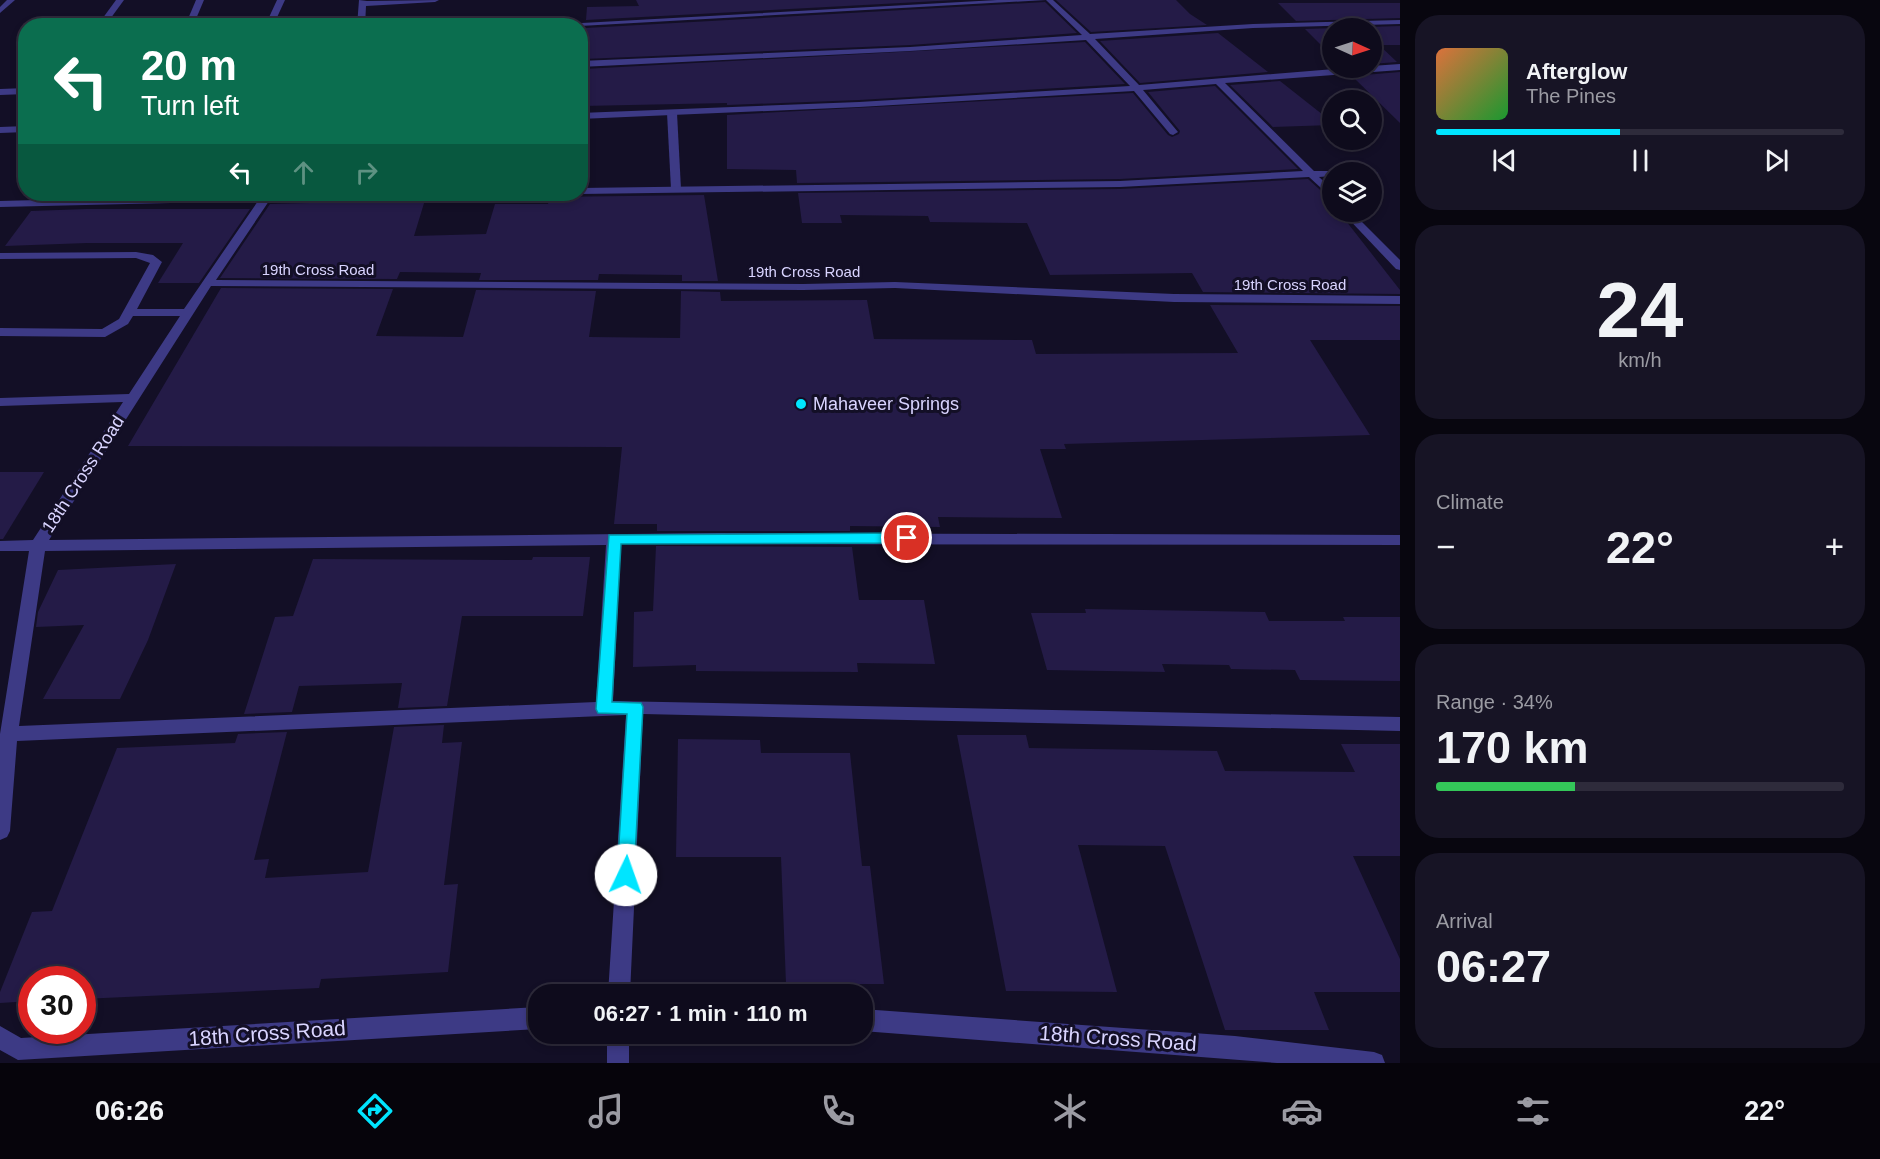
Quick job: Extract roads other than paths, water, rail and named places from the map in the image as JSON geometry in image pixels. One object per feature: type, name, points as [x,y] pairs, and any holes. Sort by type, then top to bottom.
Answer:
[{"type":"street","points":[[0,11],[11,0]]},
{"type":"street","points":[[107,18],[120,0]]},
{"type":"street","points":[[192,18],[200,0]]},
{"type":"street","points":[[273,18],[281,0]]},
{"type":"street","points":[[361,18],[362,2],[435,0]]},
{"type":"street","points":[[588,23],[1042,0]]},
{"type":"street","points":[[1049,0],[1092,38],[1138,88],[1173,132]]},
{"type":"street","points":[[588,64],[1092,38],[1253,26],[1400,22]]},
{"type":"street","points":[[588,116],[1138,88],[1400,67]]},
{"type":"street","points":[[1217,80],[1322,185]]},
{"type":"street","points":[[0,92],[18,91]]},
{"type":"street","points":[[672,113],[676,189]]},
{"type":"street","points":[[0,130],[18,129]]},
{"type":"street","points":[[588,191],[1120,184],[1322,173]]},
{"type":"street","points":[[0,204],[89,201]]},
{"type":"street","name":"18th Cross Road","points":[[0,831],[9,734],[38,545],[263,201]]},
{"type":"street","points":[[1357,222],[1400,267]]},
{"type":"street","points":[[0,256],[136,255],[149,257],[156,262],[124,321],[105,333],[0,332]]},
{"type":"street","name":"19th Cross Road","points":[[208,283],[791,287],[895,285],[1174,298],[1400,300]]},
{"type":"street","points":[[129,312],[188,313]]},
{"type":"street","points":[[0,402],[133,398]]},
{"type":"street","points":[[604,709],[614,539]]},
{"type":"street","points":[[0,546],[614,539],[1400,540]]},
{"type":"street","points":[[620,984],[635,707]]},
{"type":"street","points":[[9,734],[635,707],[1400,724]]},
{"type":"street","name":"18th Cross Road","points":[[0,1037],[18,1049],[528,1019]]},
{"type":"street","name":"18th Cross Road","points":[[873,1021],[1234,1047],[1374,1063]]},
{"type":"street","points":[[618,1044],[618,1063]]},
{"type":"place","name":"Mahaveer Springs","points":[[801,404]]}]
